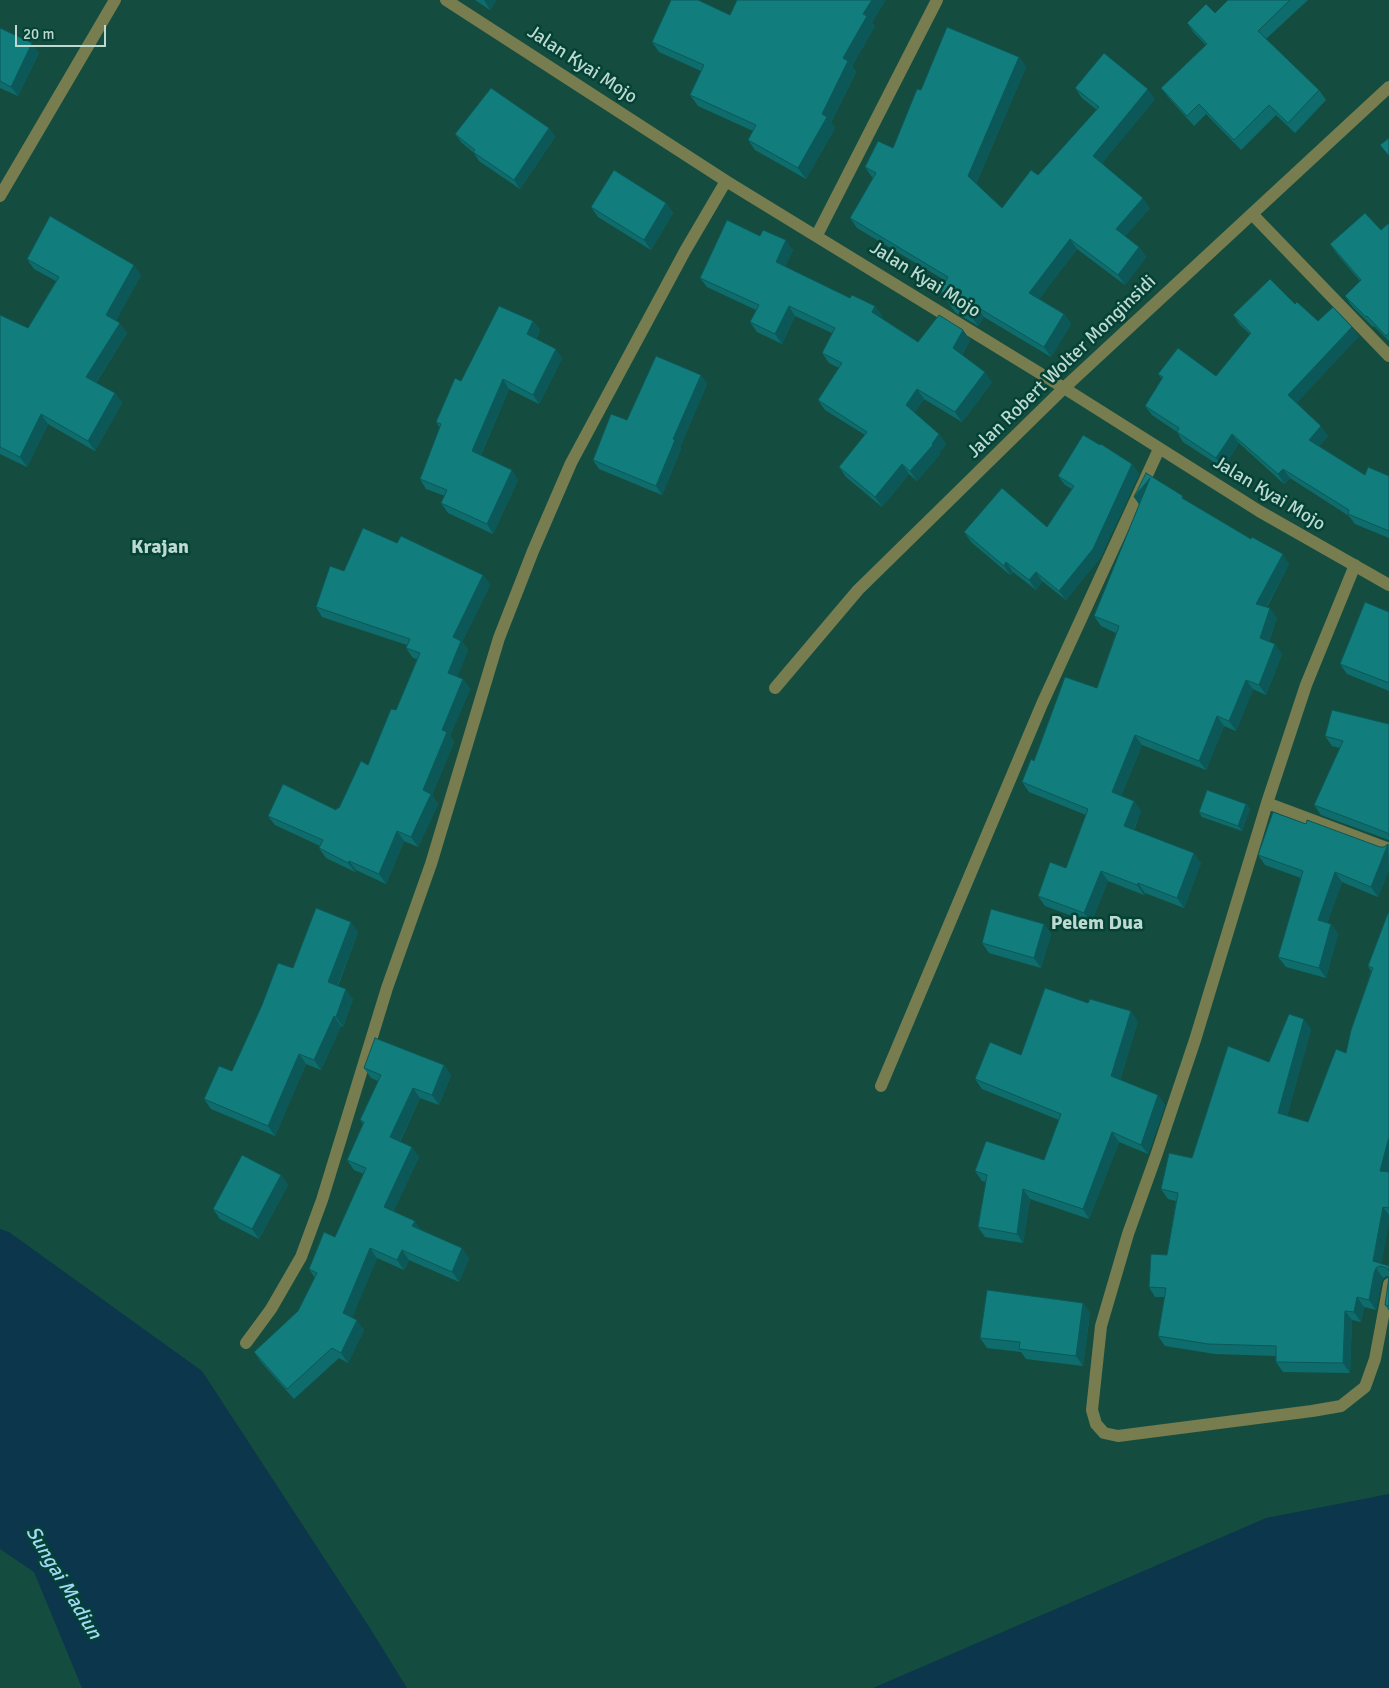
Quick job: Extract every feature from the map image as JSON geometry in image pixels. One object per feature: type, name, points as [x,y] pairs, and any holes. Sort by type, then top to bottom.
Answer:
[{"type":"street","points":[[0,196],[115,0]]},
{"type":"street","name":"Jalan Kyai Mojo","points":[[446,0],[726,180],[1064,388],[1259,512],[1389,585]]},
{"type":"street","points":[[817,235],[937,0]]},
{"type":"street","name":"Jalan Robert Wolter Monginsidi","points":[[775,688],[858,590],[1064,388],[1389,87]]},
{"type":"street","points":[[246,1343],[271,1309],[301,1257],[319,1208],[387,988],[431,864],[499,638],[533,551],[571,464],[685,251],[726,180]]},
{"type":"street","points":[[1252,214],[1389,356]]},
{"type":"street","points":[[881,1086],[1042,704],[1159,449]]},
{"type":"street","points":[[1355,565],[1306,685],[1267,803],[1158,1153],[1128,1234],[1100,1326],[1092,1410],[1096,1424],[1104,1433],[1118,1436],[1342,1406],[1365,1387],[1375,1359],[1389,1284]]},
{"type":"street","points":[[1267,803],[1389,848]]},
{"type":"water","name":"Sungai Madiun","points":[[0,1229],[9,1232],[202,1371],[407,1688],[82,1688],[34,1572],[0,1549]]},
{"type":"water","points":[[1389,1494],[1389,1688],[873,1688],[1266,1518]]},
{"type":"building","points":[[671,0],[698,0],[730,15],[737,0],[872,0],[863,14],[867,16],[843,58],[848,61],[822,114],[827,117],[798,168],[748,140],[756,125],[690,95],[704,65],[652,42]]},
{"type":"building","points":[[1228,0],[1290,0],[1258,31],[1319,90],[1288,123],[1269,105],[1234,140],[1199,104],[1187,116],[1161,88],[1207,44],[1187,23],[1206,4],[1215,13]]},
{"type":"building","points":[[947,27],[1019,57],[968,176],[1002,208],[1031,170],[1038,175],[1099,107],[1075,88],[1104,53],[1148,89],[1093,156],[1143,198],[1116,229],[1139,247],[1118,275],[1070,239],[1029,293],[1064,314],[1044,347],[977,307],[971,316],[948,302],[952,297],[940,291],[948,277],[850,218],[876,173],[865,167],[878,141],[893,148],[917,89],[921,90]]},
{"type":"building","points":[[0,28],[32,43],[11,87],[0,81]]},
{"type":"building","points":[[491,88],[549,128],[514,180],[473,152],[475,150],[455,134]]},
{"type":"building","points":[[1389,138],[1389,156],[1380,145]]},
{"type":"building","points":[[614,170],[666,203],[644,240],[591,207]]},
{"type":"building","points":[[1365,213],[1381,230],[1389,223],[1389,333],[1386,336],[1345,296],[1361,280],[1330,244]]},
{"type":"building","points":[[50,216],[134,265],[106,315],[120,323],[86,377],[115,393],[88,441],[41,414],[20,457],[0,447],[0,315],[28,328],[59,277],[27,259]]},
{"type":"building","points":[[727,220],[760,236],[763,230],[786,240],[776,262],[850,298],[852,295],[875,306],[872,312],[918,342],[939,315],[963,330],[953,348],[985,372],[955,412],[917,389],[906,405],[939,434],[933,445],[910,471],[902,464],[875,497],[839,467],[867,432],[818,400],[842,363],[822,353],[835,328],[789,306],[775,334],[750,322],[759,305],[700,278]]},
{"type":"building","points":[[1270,279],[1295,304],[1297,302],[1318,321],[1333,307],[1352,327],[1288,395],[1321,426],[1309,440],[1365,475],[1368,467],[1389,476],[1389,531],[1348,514],[1349,510],[1283,469],[1278,474],[1232,434],[1216,458],[1177,432],[1179,428],[1145,406],[1163,377],[1158,374],[1178,348],[1216,376],[1251,333],[1233,315]]},
{"type":"building","points":[[499,306],[533,321],[527,334],[556,349],[533,395],[503,379],[472,451],[512,470],[487,524],[441,503],[447,490],[420,479],[441,424],[436,422],[455,378],[461,381]]},
{"type":"building","points":[[656,356],[701,375],[673,439],[675,440],[656,486],[593,460],[611,414],[627,420]]},
{"type":"building","points":[[1083,435],[1132,464],[1093,549],[1059,591],[1036,572],[1029,580],[1006,562],[1004,566],[964,532],[1002,488],[1047,527],[1074,486],[1058,476]]},
{"type":"building","points":[[1146,473],[1183,496],[1182,498],[1251,539],[1252,537],[1283,554],[1256,604],[1270,608],[1260,638],[1275,644],[1259,685],[1246,680],[1229,721],[1217,716],[1199,761],[1135,735],[1112,792],[1134,801],[1124,826],[1194,853],[1177,898],[1101,871],[1084,913],[1038,896],[1050,862],[1066,868],[1088,809],[1022,782],[1031,759],[1034,761],[1065,677],[1097,688],[1119,626],[1094,616],[1150,478],[1134,497]]},
{"type":"building","points":[[363,528],[397,543],[401,536],[483,575],[453,637],[461,641],[448,673],[463,679],[442,730],[447,732],[423,790],[431,794],[411,837],[397,831],[379,874],[349,861],[348,863],[319,848],[323,840],[268,816],[283,784],[336,810],[339,808],[361,761],[368,765],[391,709],[396,710],[420,653],[406,648],[410,639],[316,607],[330,566],[344,571]]},
{"type":"building","points":[[1365,602],[1389,612],[1389,683],[1340,664]]},
{"type":"building","points":[[1332,710],[1389,724],[1389,834],[1314,805],[1343,741],[1325,736]]},
{"type":"building","points":[[1207,790],[1246,804],[1238,826],[1199,812]]},
{"type":"building","points":[[1273,812],[1306,824],[1307,820],[1380,847],[1388,844],[1371,887],[1335,872],[1318,920],[1331,924],[1319,968],[1278,957],[1303,871],[1258,855]]},
{"type":"building","points":[[316,908],[351,922],[328,982],[346,989],[336,1017],[334,1016],[314,1060],[299,1054],[268,1126],[204,1099],[219,1066],[232,1071],[262,1005],[278,963],[293,968]]},
{"type":"building","points":[[991,909],[1044,924],[1034,958],[982,943]]},
{"type":"building","points":[[1388,913],[1389,1137],[1380,1171],[1389,1172],[1389,1208],[1383,1207],[1373,1261],[1389,1266],[1389,1271],[1387,1268],[1380,1266],[1376,1268],[1369,1300],[1357,1297],[1354,1312],[1345,1311],[1343,1363],[1276,1362],[1276,1346],[1208,1344],[1158,1336],[1166,1288],[1149,1287],[1151,1254],[1167,1255],[1178,1193],[1161,1189],[1169,1153],[1192,1158],[1228,1046],[1269,1062],[1289,1014],[1304,1019],[1278,1113],[1308,1122],[1336,1049],[1346,1053],[1351,1030],[1373,968],[1368,966]]},
{"type":"building","points":[[1045,988],[1088,1003],[1090,999],[1131,1011],[1111,1076],[1158,1095],[1141,1145],[1112,1132],[1083,1209],[1023,1189],[1017,1234],[978,1227],[987,1175],[975,1171],[986,1141],[1044,1160],[1061,1114],[975,1079],[990,1042],[1021,1055]]},
{"type":"building","points":[[375,1038],[444,1065],[432,1095],[413,1088],[390,1137],[412,1147],[384,1207],[415,1221],[412,1226],[462,1248],[452,1272],[402,1250],[397,1260],[370,1248],[343,1313],[357,1320],[341,1353],[332,1348],[287,1389],[254,1352],[298,1311],[317,1273],[309,1269],[324,1232],[335,1237],[366,1168],[347,1160],[364,1122],[360,1120],[381,1075],[364,1068]]},
{"type":"building","points":[[242,1155],[281,1175],[252,1229],[213,1209]]},
{"type":"building","points":[[1389,1277],[1389,1306],[1385,1305]]},
{"type":"building","points":[[987,1290],[1083,1303],[1076,1356],[1019,1349],[1020,1342],[980,1338]]},
{"type":"district","name":"Krajan","points":[[160,548]]},
{"type":"district","name":"Pelem Dua","points":[[1097,924]]}]
